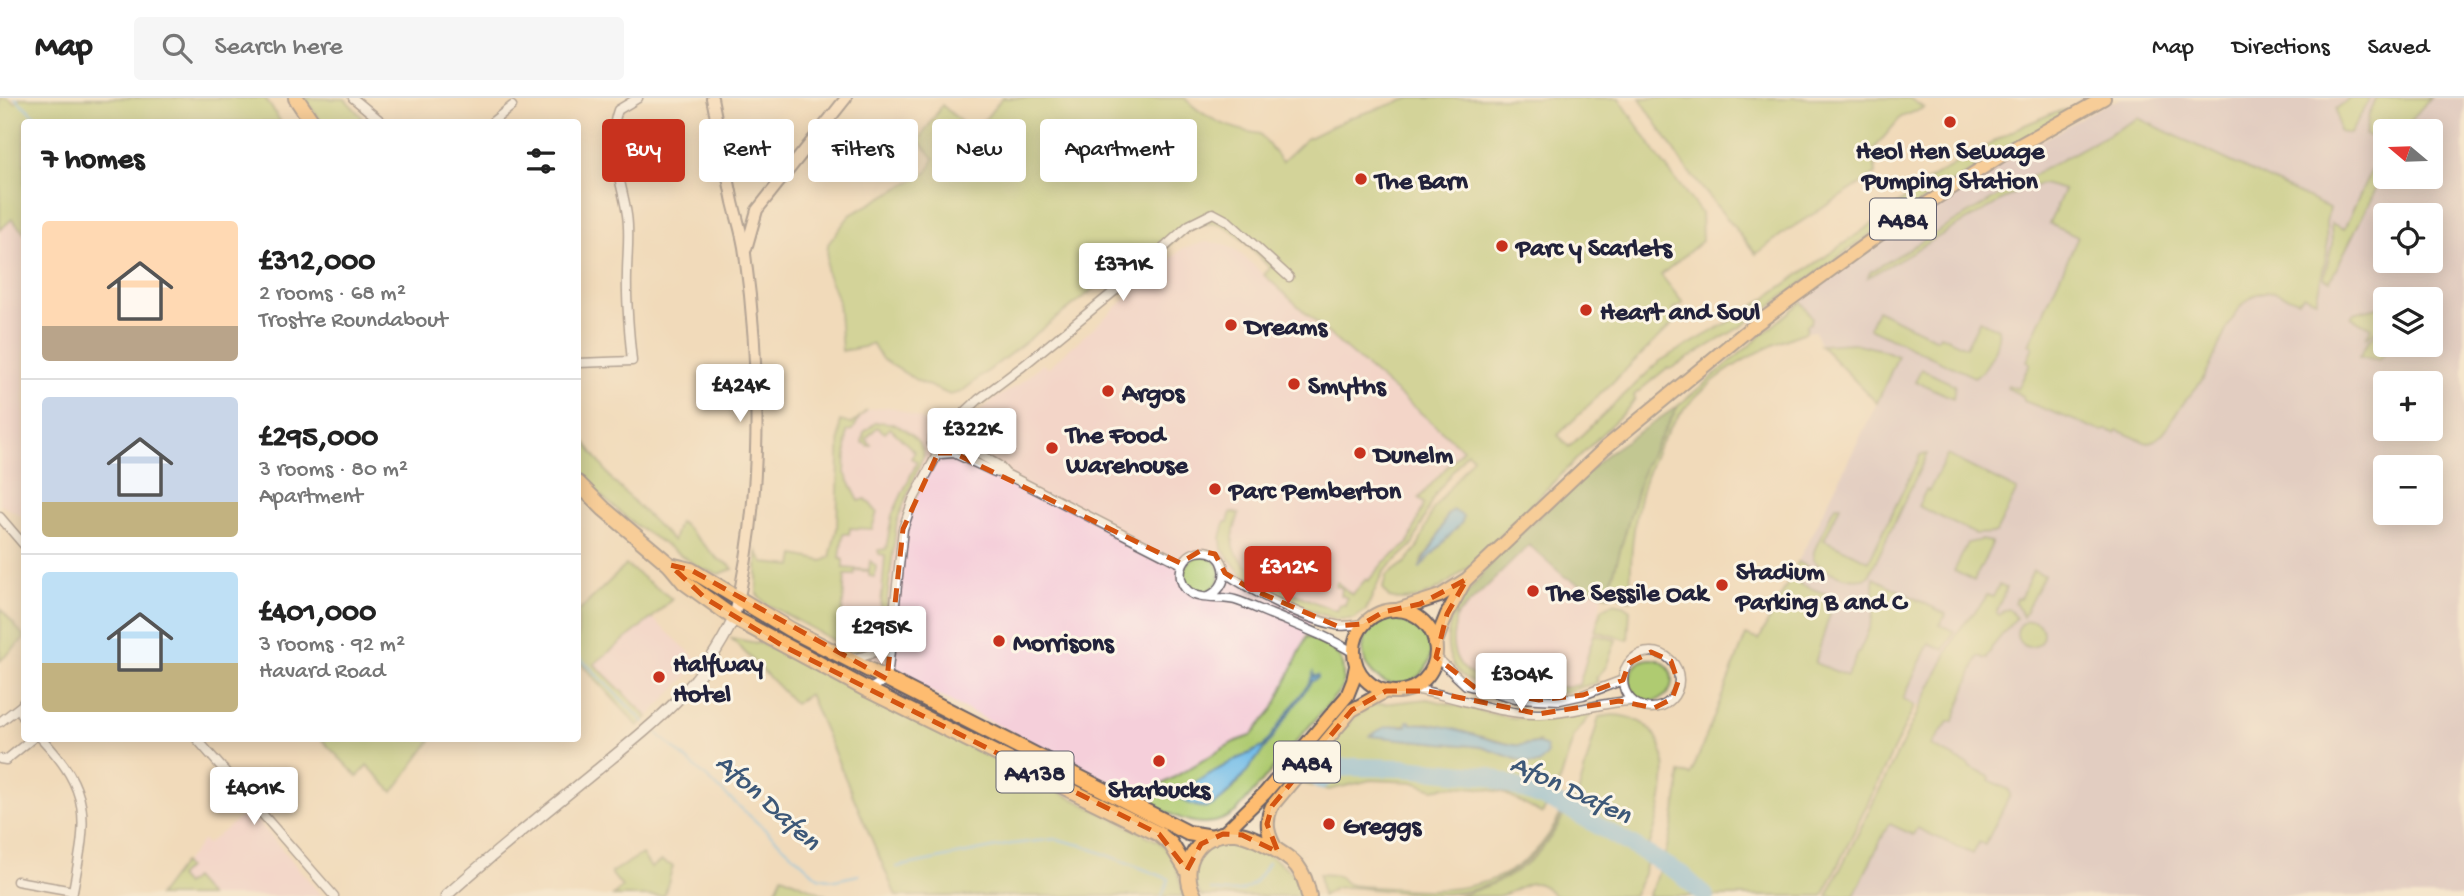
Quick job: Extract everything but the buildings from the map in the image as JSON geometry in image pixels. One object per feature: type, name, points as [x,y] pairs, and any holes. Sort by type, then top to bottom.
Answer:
[{"type":"highway","points":[[296,98],[310,119]]},
{"type":"highway","name":"A4138","points":[[581,485],[604,509],[670,565],[684,582],[734,618],[868,690],[1159,834],[1171,844],[1187,870]]},
{"type":"highway","name":"A4138","points":[[670,565],[691,570],[789,629],[1188,832],[1218,836]]},
{"type":"highway","points":[[1194,896],[1187,870],[1201,844],[1218,836],[1242,835],[1296,864],[1306,883],[1309,896]]},
{"type":"main road","points":[[712,98],[745,252],[754,359],[756,438],[746,560],[734,618]]},
{"type":"main road","points":[[745,252],[757,210],[846,98]]},
{"type":"main road","name":"A484","points":[[1397,610],[1440,596],[1467,579],[1605,448],[1748,330],[1877,236],[2007,152],[2104,98]]},
{"type":"main road","points":[[732,199],[745,208],[757,210]]},
{"type":"main road","name":"A484","points":[[1435,644],[1447,614],[1467,579]]},
{"type":"main road","points":[[1397,610],[1411,613],[1422,620],[1431,631],[1436,657],[1423,681],[1412,689],[1399,692],[1385,691],[1365,679],[1355,659],[1356,639],[1363,624],[1384,612],[1397,610]]},
{"type":"main road","name":"A484","points":[[1218,836],[1265,793],[1347,696],[1353,681],[1355,659]]},
{"type":"main road","name":"A484","points":[[1278,852],[1270,839],[1266,824],[1272,806],[1352,710],[1385,691]]},
{"type":"street","points":[[353,98],[378,119]]},
{"type":"street","points":[[581,363],[632,360],[627,309],[627,215],[612,149],[612,132],[618,110],[638,98]]},
{"type":"street","points":[[496,119],[512,106]]},
{"type":"street","points":[[954,429],[964,413],[978,400],[1133,276],[1181,230],[1201,218],[1213,213],[1228,221],[1289,277]]},
{"type":"street","points":[[954,429],[944,427],[933,435],[932,444],[945,456],[954,453],[960,442]]},
{"type":"street","points":[[954,429],[960,442],[1006,474]]},
{"type":"street","points":[[868,690],[887,679],[892,654],[903,529],[913,500],[939,453]]},
{"type":"street","points":[[954,453],[995,472],[1006,474],[1182,564]]},
{"type":"street","points":[[0,517],[21,542]]},
{"type":"street","points":[[1355,659],[1322,635],[1235,600],[1195,595],[1184,586],[1181,579],[1182,564],[1193,553],[1208,552],[1220,559],[1226,573],[1278,603],[1337,626],[1363,624]]},
{"type":"street","points":[[1209,596],[1221,587],[1226,573]]},
{"type":"street","points":[[446,896],[653,725],[687,692],[719,649],[734,618]]},
{"type":"street","points":[[846,658],[876,653],[892,632]]},
{"type":"street","points":[[1651,652],[1665,656],[1675,667],[1678,681],[1672,699],[1654,708],[1643,707],[1632,701],[1624,688],[1623,680],[1629,663],[1644,653],[1651,652]]},
{"type":"street","points":[[1436,657],[1466,685],[1515,698],[1560,699],[1583,695],[1623,680]]},
{"type":"street","points":[[1412,689],[1508,712],[1539,714],[1570,712],[1603,703],[1632,701]]},
{"type":"street","points":[[0,722],[21,705]]},
{"type":"street","points":[[0,759],[6,760],[28,742]]},
{"type":"street","points":[[17,881],[72,893],[82,840],[82,801],[65,766],[44,742]]},
{"type":"street","points":[[199,742],[334,896]]},
{"type":"highlighted area","points":[[938,453],[954,453],[1180,563],[1200,551],[1215,554],[1225,573],[1249,588],[1337,626],[1363,624],[1383,612],[1420,604],[1467,579],[1447,614],[1436,657],[1478,690],[1539,700],[1583,695],[1623,680],[1629,663],[1651,652],[1671,661],[1678,682],[1672,699],[1654,708],[1619,701],[1539,714],[1428,691],[1386,691],[1352,710],[1272,806],[1267,824],[1278,852],[1242,835],[1223,834],[1201,844],[1187,870],[1159,834],[783,646],[705,598],[670,565],[691,570],[887,679],[903,529]]},
{"type":"shaded area","points":[[2121,98],[2464,98],[2464,896],[1854,896],[1935,713],[1759,640],[1877,403],[1820,345],[1815,331],[1806,332],[1812,317],[1801,302],[1805,294],[1838,270],[2002,163],[2100,107]]},
{"type":"shaded area","points":[[21,210],[21,515],[0,504],[0,230]]},
{"type":"shaded area","name":"Parc Pemberton","points":[[1206,242],[1220,243],[1232,248],[1248,260],[1314,323],[1463,449],[1419,498],[1424,504],[1408,544],[1384,562],[1368,581],[1351,595],[1338,582],[1347,597],[1344,605],[1337,611],[1318,604],[1274,708],[1251,736],[1234,742],[1154,789],[1137,795],[902,677],[765,603],[757,595],[757,551],[765,563],[793,566],[795,555],[823,561],[832,553],[837,528],[840,421],[852,424],[867,410],[886,407],[895,408],[927,422],[964,429],[975,415],[993,400],[1018,385],[1042,364],[1048,368],[1183,248]]},
{"type":"shaded area","points":[[1529,544],[1565,577],[1603,596],[1580,685],[1545,690],[1501,685],[1465,671],[1452,648],[1456,617]]},
{"type":"shaded area","points":[[652,618],[700,662],[648,717],[594,664]]},
{"type":"shaded area","points":[[249,811],[322,896],[158,896],[203,840],[207,844]]},
{"type":"green space","points":[[0,98],[8,98],[15,103],[20,98],[265,98],[279,119],[21,119],[21,230],[12,219],[0,230]]},
{"type":"green space","points":[[305,98],[345,99],[362,117],[360,119],[319,119]]},
{"type":"green space","points":[[1002,98],[1185,98],[1201,112],[1220,122],[1260,134],[1282,162],[1306,139],[1349,118],[1411,98],[1619,98],[1659,158],[1701,213],[1702,241],[1661,275],[1683,303],[1673,310],[1677,320],[1558,435],[1569,447],[1660,361],[1741,315],[1875,222],[1931,178],[2018,128],[2055,112],[2075,108],[1882,226],[1742,326],[1670,369],[1667,368],[1634,395],[1635,399],[1629,407],[1461,573],[1422,597],[1400,600],[1389,598],[1383,588],[1386,576],[1406,562],[1418,547],[1432,511],[1473,457],[1467,452],[1433,498],[1412,546],[1383,572],[1366,610],[1353,619],[1335,619],[1283,601],[1240,572],[1222,549],[1221,538],[1231,512],[1239,514],[1233,541],[1237,553],[1246,565],[1276,585],[1337,611],[1340,604],[1345,605],[1347,598],[1341,595],[1342,588],[1335,586],[1337,582],[1352,595],[1384,562],[1408,544],[1424,504],[1419,498],[1463,449],[1264,275],[1270,268],[1230,230],[1217,224],[1205,224],[1192,229],[1167,247],[1137,278],[1125,267],[1121,268],[961,392],[950,395],[918,381],[882,359],[872,343],[842,351],[838,300],[826,271],[828,244],[850,215],[910,182],[918,182],[918,178],[928,172],[932,163],[932,182],[1026,182],[1026,119],[984,119]],"holes":[[[1448,514],[1462,522],[1419,569]]]},
{"type":"green space","points":[[1640,98],[1909,98],[1924,108],[1901,117],[1873,150],[1876,174],[1785,232],[1756,254],[1684,166]]},
{"type":"green space","points":[[2350,98],[2370,98],[2350,134],[2339,132],[2336,109]]},
{"type":"green space","points":[[2377,98],[2430,98],[2412,119],[2373,119],[2373,138],[2365,135],[2369,114]]},
{"type":"green space","points":[[942,105],[958,119],[933,119]]},
{"type":"green space","points":[[2138,118],[2329,208],[2326,222],[2327,253],[2316,300],[2304,295],[2298,301],[2273,292],[2260,293],[2249,299],[2232,320],[2202,381],[2162,434],[2147,443],[2117,430],[2115,433],[2101,431],[2024,401],[2023,396],[2007,388],[2008,385],[2018,389],[2030,363],[2027,361],[2033,346],[2029,344],[2078,237],[2049,224],[2064,190],[2043,184],[2022,189],[1868,277],[1870,272],[2044,169]]},
{"type":"green space","points":[[932,121],[932,156],[919,141]]},
{"type":"green space","points":[[2373,167],[2373,189],[2376,189],[2330,281],[2324,278],[2332,245],[2331,223],[2344,229]]},
{"type":"green space","points":[[1801,302],[1812,317],[1806,332],[1760,351],[1722,374],[1691,401],[1667,432],[1649,468],[1638,507],[1632,551],[1631,600],[1614,595],[1607,596],[1644,467],[1678,406]]},
{"type":"green space","points":[[2373,308],[2373,333],[2366,338],[2371,328],[2351,317],[2354,313]]},
{"type":"green space","points":[[1877,310],[1937,339],[1940,335],[1966,347],[1980,320],[1998,329],[1995,349],[1984,369],[1974,377],[1869,328]]},
{"type":"green space","points":[[2373,336],[2373,357],[2382,357],[2379,360],[2359,357]]},
{"type":"green space","points":[[1853,343],[1898,356],[1877,403],[1820,345]]},
{"type":"green space","points":[[1921,369],[1955,385],[1953,398],[1915,381]]},
{"type":"green space","points":[[1678,406],[1644,467],[1607,596],[1565,577],[1529,545],[1456,617],[1454,612],[1462,599],[1497,556],[1608,453]]},
{"type":"green space","points":[[867,410],[853,430],[847,431],[845,473],[859,501],[866,499],[877,512],[872,529],[850,528],[849,534],[843,534],[840,559],[843,559],[843,568],[869,570],[870,561],[876,566],[875,577],[869,576],[869,571],[855,570],[854,575],[845,575],[842,617],[880,619],[885,555],[879,554],[878,550],[886,549],[892,515],[917,462],[911,458],[915,452],[890,428],[885,433],[877,427],[866,439],[871,445],[868,446],[862,442],[864,432],[875,423],[898,426],[912,435],[924,455],[897,521],[883,633],[878,642],[870,648],[856,651],[765,603],[757,594],[757,551],[764,563],[793,566],[795,555],[823,561],[830,557],[837,528],[840,421],[852,424]]},
{"type":"green space","points":[[581,436],[613,481],[673,541],[679,522],[718,559],[733,569],[719,574],[702,569],[635,525],[581,479]]},
{"type":"green space","points":[[1927,454],[1869,576],[1855,579],[1840,576],[1813,560],[1814,551],[1832,511],[1836,506],[1840,506],[1824,540],[1869,561],[1920,455]]},
{"type":"green space","points":[[1947,455],[2017,490],[1996,533],[1975,534],[1918,506],[1926,490],[1929,491]]},
{"type":"green space","points":[[1981,540],[1991,542],[1991,546],[1974,581],[1954,571],[1968,543]]},
{"type":"green space","points":[[1202,556],[1215,561],[1220,574],[1215,587],[1202,592],[1189,587],[1184,574],[1189,561]]},
{"type":"green space","points":[[1798,562],[1807,566],[1799,584],[1835,597],[1815,663],[1847,676],[1870,624],[1874,606],[1874,578],[1946,614],[1940,625],[1954,631],[1944,650],[1929,643],[1903,699],[1915,705],[1823,896],[1648,896],[1661,867],[1670,836],[1680,773],[1691,775],[1746,635],[1759,640]]},
{"type":"green space","points":[[626,565],[672,599],[594,664],[648,717],[638,726],[581,663],[581,609]]},
{"type":"green space","points":[[2033,571],[2044,575],[2023,617],[2015,603],[2017,598],[2020,599]]},
{"type":"green space","points":[[1999,585],[2006,588],[1996,613],[2000,615],[2009,609],[2016,618],[1992,647],[1987,659],[1978,656],[1956,716],[1953,721],[1948,722],[1931,746],[1969,765],[1990,777],[1989,780],[2009,790],[2010,795],[1985,845],[1979,842],[1973,854],[1917,828],[1913,835],[1890,824],[1854,896],[1827,896],[1956,635],[1987,595],[1993,597]]},
{"type":"green space","points":[[1613,603],[1630,610],[1628,640],[1595,631],[1602,609]]},
{"type":"green space","points":[[1,609],[21,632],[21,642],[0,661]]},
{"type":"green space","points":[[1454,612],[1454,649],[1461,665],[1482,680],[1517,686],[1497,689],[1485,686],[1472,682],[1455,667],[1448,648]]},
{"type":"green space","points":[[1397,616],[1410,618],[1421,626],[1429,637],[1429,663],[1421,674],[1410,682],[1397,684],[1384,682],[1373,674],[1365,663],[1363,650],[1365,637],[1373,626],[1384,618]]},
{"type":"green space","points":[[2030,621],[2039,625],[2043,634],[2039,643],[2030,647],[2021,643],[2017,634],[2021,625]]},
{"type":"green space","points":[[1594,634],[1616,640],[1606,667],[1596,678],[1598,682],[1566,692],[1523,694],[1528,681],[1534,680],[1536,690],[1579,685]]},
{"type":"green space","points":[[1307,636],[1337,654],[1343,667],[1342,688],[1237,811],[1224,819],[1200,823],[1177,817],[1137,795],[1154,789],[1234,742],[1251,736],[1274,708]],"holes":[[[1262,748],[1230,792],[1212,804],[1202,807],[1187,787]]]},
{"type":"green space","points":[[731,638],[762,644],[1158,841],[1169,853],[1175,866],[1183,896],[896,896],[809,694],[795,704]]},
{"type":"green space","points":[[1651,659],[1666,665],[1672,680],[1666,695],[1651,701],[1636,695],[1630,680],[1636,665]]},
{"type":"green space","points":[[1427,699],[1507,717],[1546,720],[1593,712],[1574,736],[1560,781],[1542,814],[1502,792],[1477,788],[1454,786],[1433,789],[1413,782],[1371,780],[1329,790],[1299,783],[1307,774],[1305,772],[1355,717],[1373,705]],"holes":[[[1429,723],[1517,746],[1539,742],[1530,764],[1482,747],[1371,736],[1392,727]]]},
{"type":"green space","points":[[1613,715],[1637,720],[1652,732],[1661,748],[1663,789],[1647,852],[1572,806],[1578,794],[1599,717]]},
{"type":"green space","points":[[324,742],[430,742],[393,792],[367,765],[358,777]]},
{"type":"green space","points":[[1566,801],[1558,822],[1533,855],[1517,868],[1481,887],[1439,894],[1347,887],[1336,888],[1322,896],[1319,874],[1338,876],[1351,885],[1419,890],[1472,885],[1496,878],[1517,866],[1536,850],[1553,828]]},
{"type":"green space","points":[[1566,811],[1573,812],[1646,855],[1644,874],[1633,896],[1555,896],[1539,884],[1532,883],[1497,896],[1458,896],[1493,884],[1522,867],[1546,844]]},
{"type":"green space","points":[[1228,840],[1253,848],[1281,864],[1295,877],[1302,896],[1201,896],[1195,878],[1198,860],[1210,847]]},
{"type":"green space","points":[[642,854],[651,868],[661,861],[673,866],[664,896],[613,896],[622,887],[611,873]]},
{"type":"green space","points":[[183,863],[187,868],[178,877],[185,885],[193,878],[209,896],[158,896]]},
{"type":"green space","points":[[782,876],[828,896],[773,896]]},
{"type":"water","points":[[1453,510],[1463,516],[1462,522],[1419,569],[1448,514]]},
{"type":"water","points":[[1313,673],[1314,677],[1318,675],[1318,678],[1311,682],[1234,787],[1211,806],[1203,807],[1180,799],[1178,796],[1187,787],[1263,747],[1310,682]]},
{"type":"water","points":[[1407,721],[1411,724],[1437,725],[1514,745],[1542,745],[1546,747],[1547,755],[1539,764],[1530,764],[1482,747],[1370,736],[1387,727],[1407,726]]},
{"type":"waterway","name":"Afon Dafen","points":[[15,98],[39,119]]},
{"type":"waterway","name":"Afon Dafen","points":[[581,659],[644,722]]},
{"type":"waterway","name":"Afon Dafen","points":[[657,733],[818,877],[835,880],[859,875]]},
{"type":"waterway","name":"Afon Dafen","points":[[1320,781],[1337,768],[1355,767],[1405,768],[1487,776],[1573,811],[1681,874],[1705,896]]},
{"type":"waterway","name":"Afon Dafen","points":[[1594,823],[1597,818]]},
{"type":"waterway","name":"Afon Dafen","points":[[1598,832],[1600,827]]},
{"type":"waterway","name":"Afon Dafen","points":[[897,867],[1012,844],[1056,839],[1081,845],[1169,879],[1162,896]]},
{"type":"waterway","name":"Afon Dafen","points":[[1211,890],[1232,892],[1246,889],[1268,863]]},
{"type":"place","name":"Heol Hen Sewage Pumping Station","points":[[1950,122]]},
{"type":"place","name":"The Barn","points":[[1361,179]]},
{"type":"place","name":"Parc y Scarlets","points":[[1502,246]]},
{"type":"place","name":"Heart and Soul","points":[[1586,310]]},
{"type":"place","name":"Dreams","points":[[1231,325]]},
{"type":"place","name":"Smyths","points":[[1294,384]]},
{"type":"place","name":"Argos","points":[[1108,391]]},
{"type":"place","name":"The Food Warehouse","points":[[1052,448]]},
{"type":"place","name":"Dunelm","points":[[1360,453]]},
{"type":"place","name":"Parc Pemberton","points":[[1215,489]]},
{"type":"place","name":"Stadium Parking B and C","points":[[1722,585]]},
{"type":"place","name":"The Sessile Oak","points":[[1533,591]]},
{"type":"place","name":"Morrisons","points":[[999,641]]},
{"type":"place","name":"Halfway Hotel","points":[[659,677]]},
{"type":"place","name":"Starbucks","points":[[1159,761]]},
{"type":"place","name":"Greggs","points":[[1329,824]]}]
